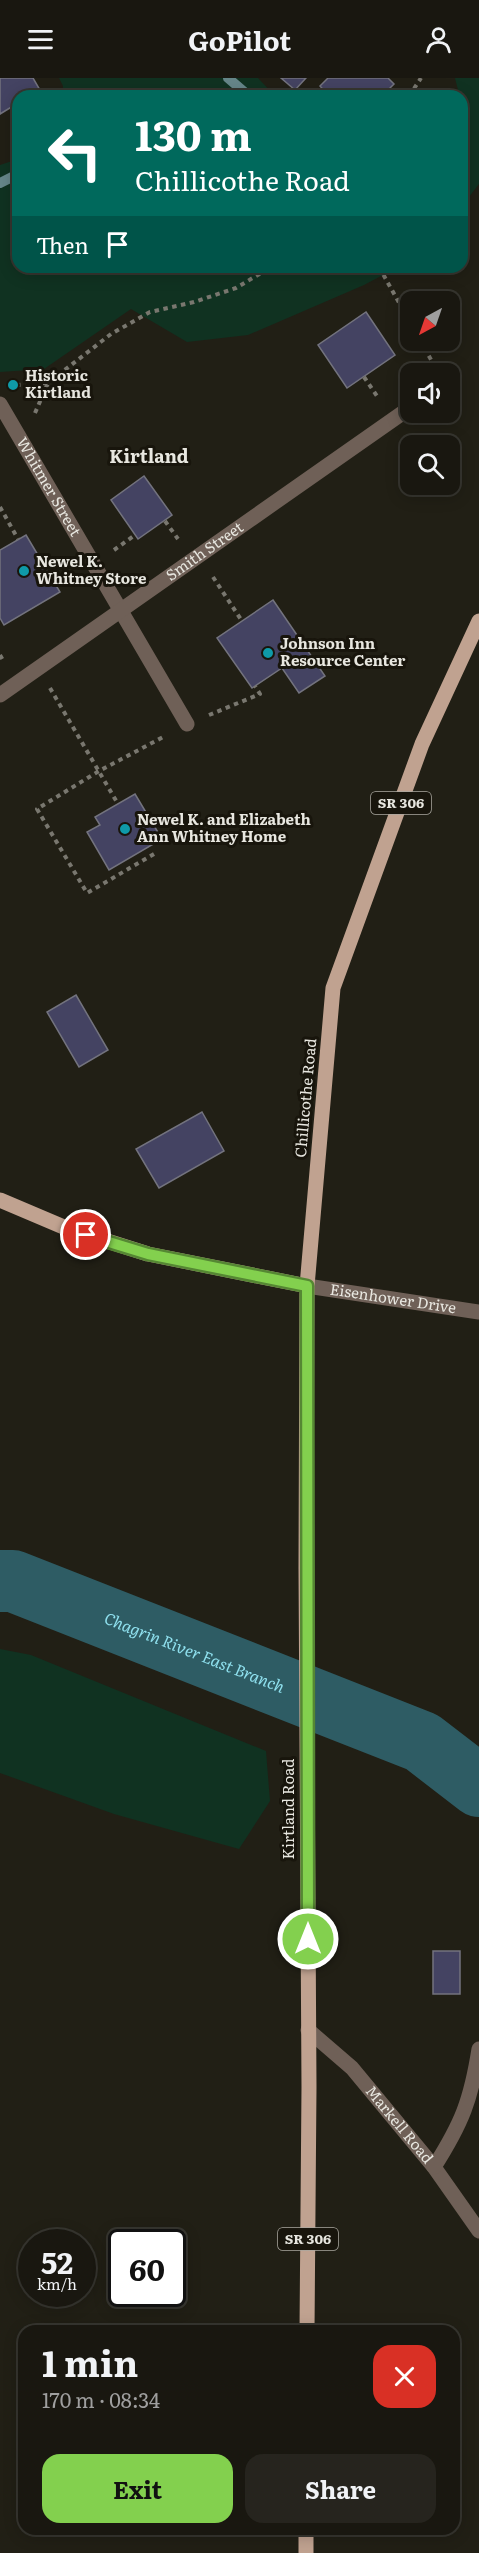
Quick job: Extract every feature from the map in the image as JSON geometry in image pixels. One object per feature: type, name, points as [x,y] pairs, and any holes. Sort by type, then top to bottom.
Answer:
[{"type":"main road","name":"Chillicothe Road","points":[[307,1286],[333,988],[422,744],[479,621]]},
{"type":"main road","points":[[0,1200],[66,1228],[148,1254],[307,1286]]},
{"type":"main road","name":"Kirtland Road","points":[[307,1286],[307,2325]]},
{"type":"main road","points":[[306,2535],[306,2553]]},
{"type":"street","name":"Whitmer Street","points":[[0,404],[187,724]]},
{"type":"street","name":"Smith Street","points":[[0,695],[122,612],[400,415]]},
{"type":"street","name":"Eisenhower Drive","points":[[307,1286],[479,1312]]},
{"type":"street","name":"Markell Road","points":[[308,2030],[352,2068],[434,2167],[479,2231]]},
{"type":"street","points":[[434,2167],[457,2130],[473,2088],[479,2049]]},
{"type":"path","points":[[10,385],[48,383],[111,334],[150,312],[195,302],[236,288],[261,273]]},
{"type":"path","points":[[382,273],[400,304]]},
{"type":"path","points":[[0,507],[18,539]]},
{"type":"path","points":[[200,557],[242,621]]},
{"type":"path","points":[[39,669],[118,804]]},
{"type":"path","points":[[154,854],[87,893],[37,809],[99,771],[187,724],[260,694],[255,687]]},
{"type":"green space","points":[[59,78],[258,78],[269,90],[63,90]]},
{"type":"green space","points":[[455,78],[479,78],[479,184],[468,198],[468,90],[458,90]]},
{"type":"green space","points":[[12,161],[12,273],[387,273],[248,335],[187,342],[131,309],[44,369],[0,372],[0,165]]},
{"type":"green space","points":[[0,1649],[31,1655],[266,1751],[270,1801],[239,1849],[114,1814],[0,1773]]},
{"type":"building","points":[[0,78],[33,78],[40,90],[12,90],[12,107],[0,114]]},
{"type":"building","points":[[281,78],[306,78],[295,90]]},
{"type":"building","points":[[328,78],[388,78],[394,84],[388,90],[324,90],[320,86]]},
{"type":"building","points":[[366,312],[395,355],[347,388],[318,345]]},
{"type":"building","points":[[144,476],[172,515],[138,539],[111,500]]},
{"type":"building","name":"Newel K. Whitney Store","points":[[26,535],[60,592],[4,625],[0,618],[0,550]]},
{"type":"building","name":"Johnson Inn Resource Center","points":[[273,600],[325,676],[299,693],[282,668],[252,688],[217,638]]},
{"type":"building","name":"Newel K. and Elizabeth Ann Whitney Home","points":[[135,794],[162,839],[109,870],[87,832],[100,825],[95,817]]},
{"type":"building","points":[[76,995],[108,1050],[79,1067],[47,1012]]},
{"type":"building","points":[[202,1112],[224,1151],[159,1188],[136,1149]]},
{"type":"building","points":[[433,1951],[460,1951],[460,1994],[433,1994]]},
{"type":"waterway","points":[[228,78],[242,90]]},
{"type":"waterway","points":[[0,183],[12,177]]},
{"type":"waterway","name":"Chagrin River East Branch","points":[[0,1581],[13,1581],[422,1742],[479,1786]]},
{"type":"place","name":"Historic Kirtland","points":[[13,385]]},
{"type":"place","name":"Newel K. Whitney Store","points":[[24,571]]},
{"type":"place","name":"Johnson Inn Resource Center","points":[[268,653]]},
{"type":"place","name":"Newel K. and Elizabeth Ann Whitney Home","points":[[125,829]]},
{"type":"district","name":"Kirtland","points":[[149,457]]},
{"type":"route","points":[[86,1235],[148,1254],[307,1286],[308,1939]]}]
